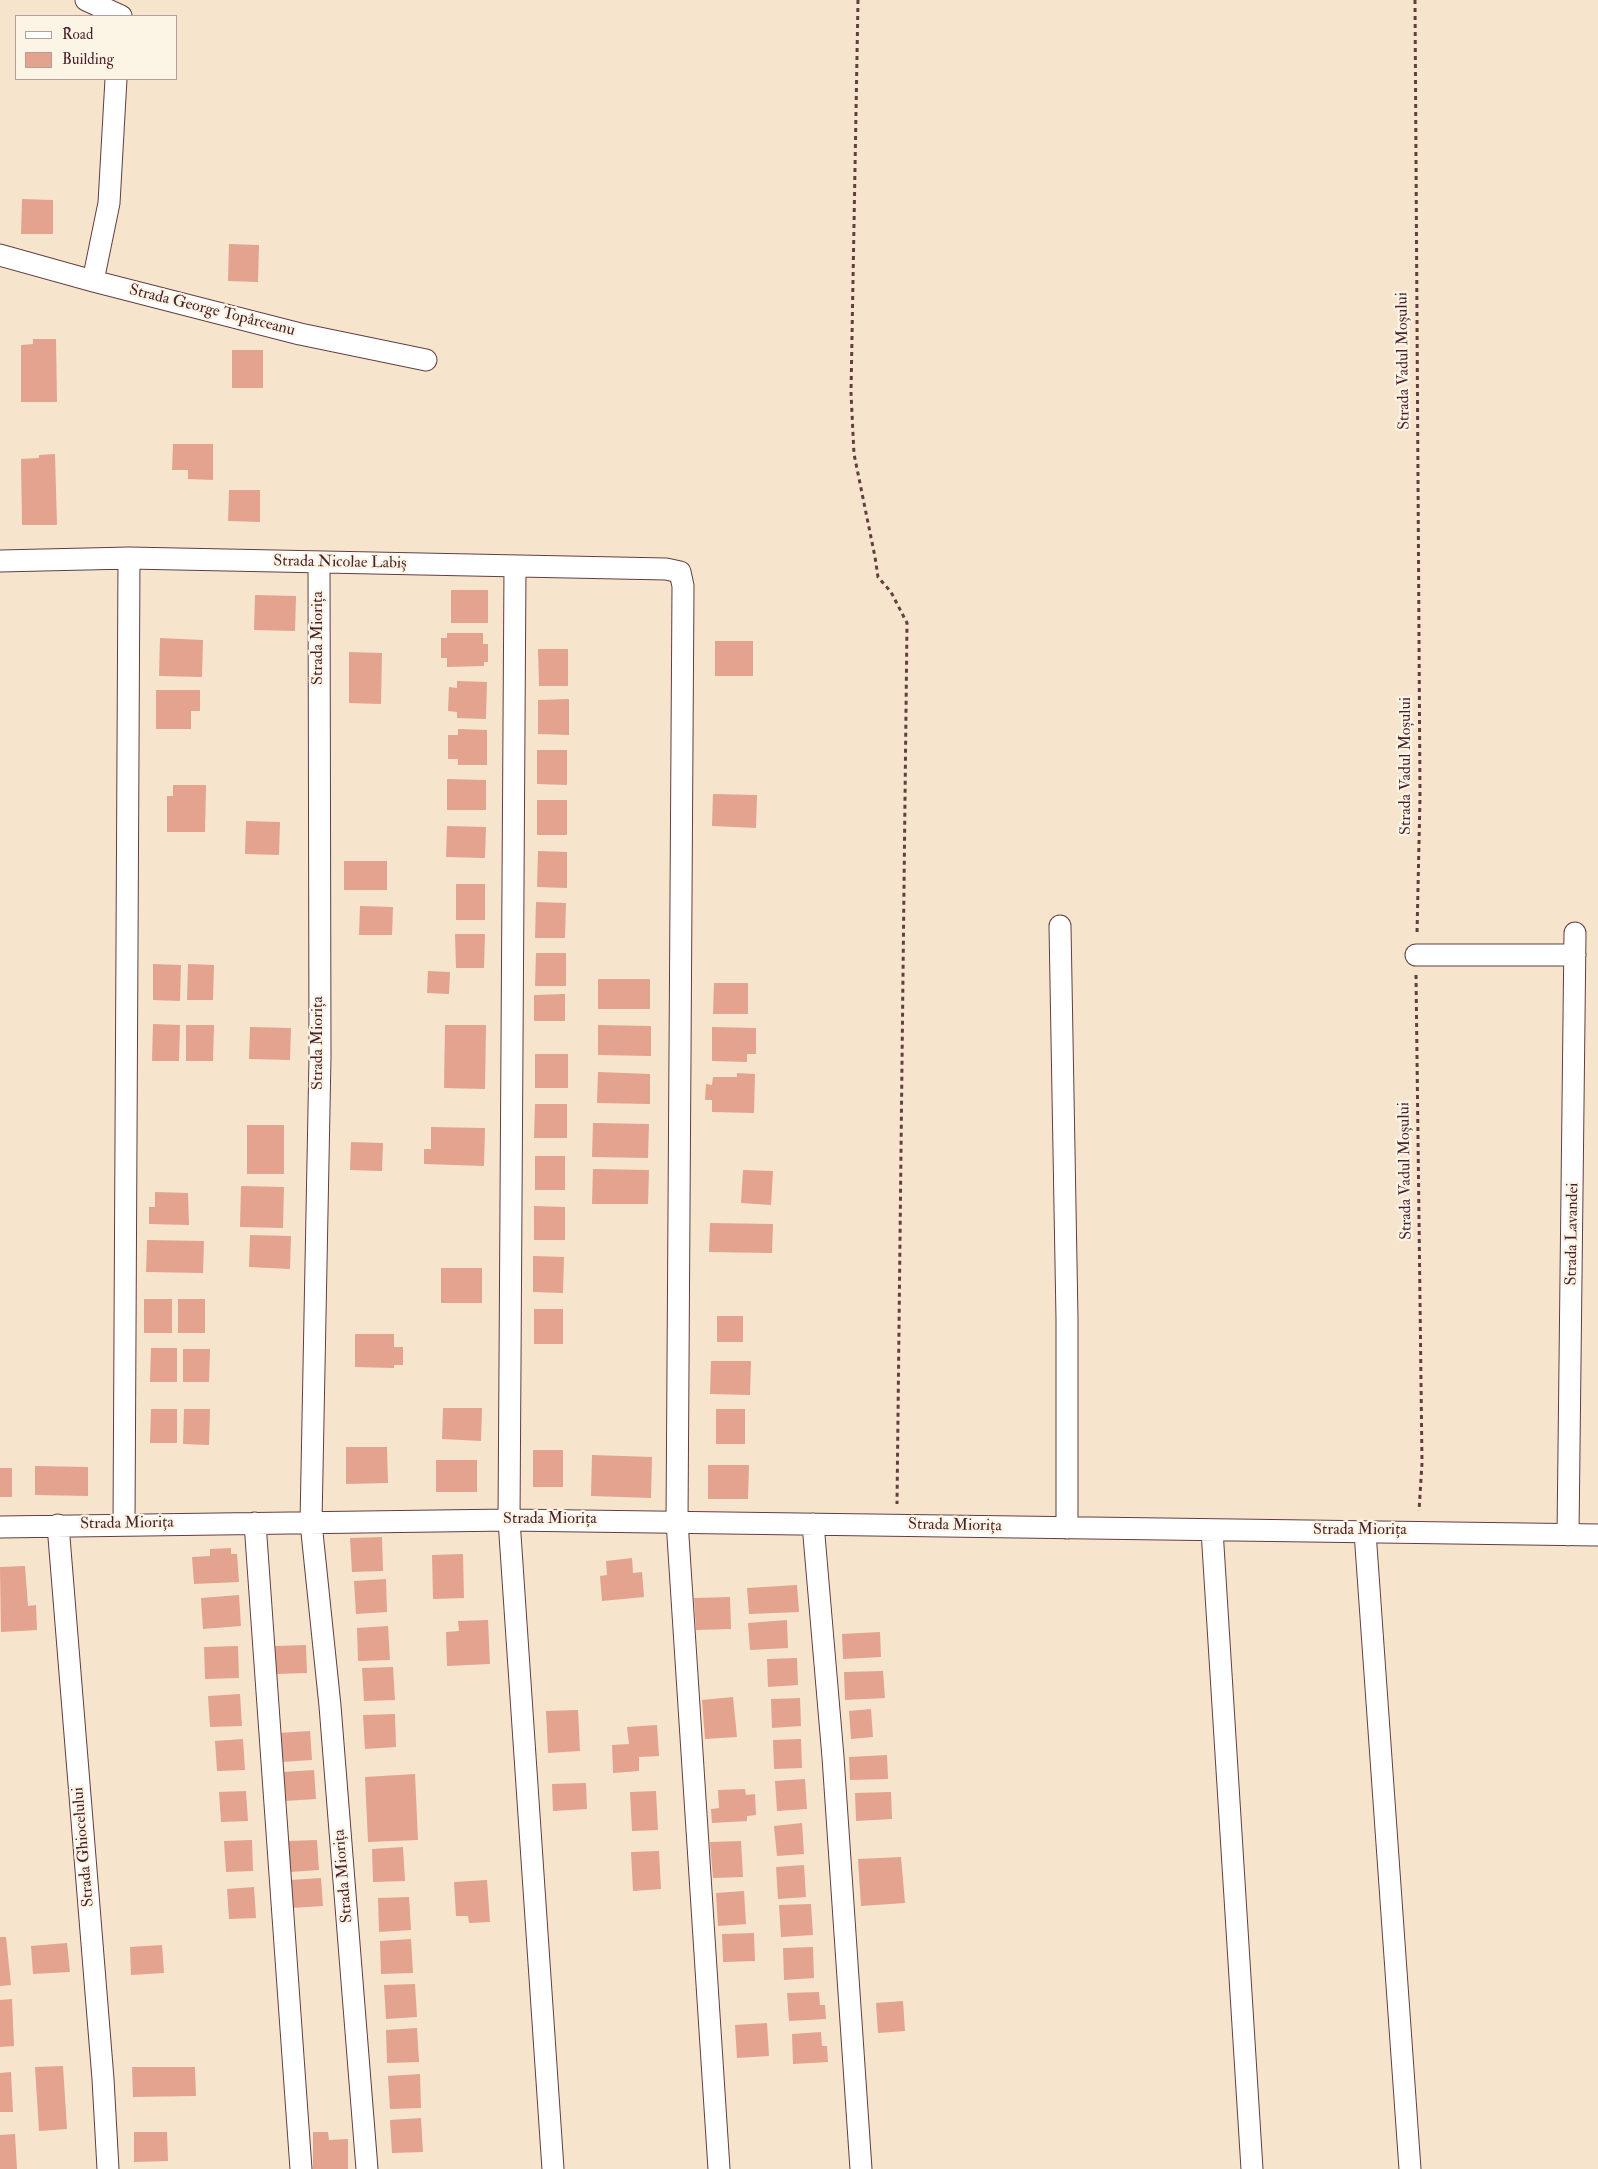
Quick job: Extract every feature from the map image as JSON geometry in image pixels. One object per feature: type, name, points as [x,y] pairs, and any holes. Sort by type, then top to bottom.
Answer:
[{"type":"street","points":[[86,0],[119,15]]},
{"type":"street","points":[[121,0],[121,15]]},
{"type":"street","points":[[93,282],[109,203],[116,80]]},
{"type":"street","name":"Strada George Topârceanu","points":[[0,255],[93,282],[300,334],[426,360]]},
{"type":"street","points":[[124,1524],[129,558]]},
{"type":"street","name":"Strada Nicolae Labiș","points":[[0,561],[129,558],[666,569],[680,572],[683,596],[677,1521]]},
{"type":"street","name":"Strada Miorița","points":[[319,563],[320,1057],[311,1523],[331,1716],[367,2169]]},
{"type":"street","points":[[515,567],[509,1520],[553,2169]]},
{"type":"street","points":[[1060,926],[1067,1319],[1067,1528]]},
{"type":"street","name":"Strada Lavandei","points":[[1568,1535],[1575,933]]},
{"type":"street","points":[[1416,955],[1575,955]]},
{"type":"street","name":"Strada Miorița","points":[[0,1527],[509,1520],[1598,1535]]},
{"type":"street","points":[[677,1521],[719,2169]]},
{"type":"street","points":[[255,1523],[301,2169]]},
{"type":"street","points":[[813,1524],[833,1766],[861,2169]]},
{"type":"street","name":"Strada Ghiocelului","points":[[58,1525],[102,2069],[108,2169]]},
{"type":"street","points":[[1212,1530],[1252,2169]]},
{"type":"street","points":[[1365,1532],[1410,2169]]},
{"type":"path","points":[[858,0],[850,393],[854,454],[878,577],[891,592],[907,623],[896,1525]]},
{"type":"path","name":"Strada Vadul Moșului","points":[[1415,0],[1420,758],[1416,955],[1422,1463],[1417,1532]]},
{"type":"building","points":[[22,199],[53,200],[53,234],[21,234]]},
{"type":"building","points":[[229,244],[259,245],[258,282],[228,281]]},
{"type":"building","points":[[33,339],[56,339],[57,402],[21,402],[21,345],[33,344]]},
{"type":"building","points":[[232,350],[263,350],[263,388],[232,388]]},
{"type":"building","points":[[173,444],[213,444],[213,480],[188,479],[188,470],[172,470]]},
{"type":"building","points":[[55,454],[57,525],[22,525],[21,459],[39,458],[39,455]]},
{"type":"building","points":[[229,490],[260,490],[260,522],[228,521]]},
{"type":"building","points":[[451,590],[488,590],[488,623],[451,623]]},
{"type":"building","points":[[255,595],[296,596],[295,631],[254,630]]},
{"type":"building","points":[[447,633],[483,633],[483,644],[488,644],[488,662],[484,662],[484,666],[447,667],[447,658],[441,658],[441,638],[447,638]]},
{"type":"building","points":[[160,638],[203,640],[202,677],[159,676]]},
{"type":"building","points":[[715,641],[753,641],[753,676],[715,676]]},
{"type":"building","points":[[538,649],[568,649],[568,686],[539,686]]},
{"type":"building","points":[[349,652],[382,653],[381,704],[349,703]]},
{"type":"building","points":[[457,681],[487,682],[486,719],[457,718],[457,712],[448,711],[449,687],[457,688]]},
{"type":"building","points":[[156,690],[200,690],[200,711],[191,711],[191,729],[156,729]]},
{"type":"building","points":[[569,699],[569,735],[538,734],[538,700]]},
{"type":"building","points":[[458,729],[487,730],[487,765],[458,765],[458,759],[448,759],[448,735],[458,735]]},
{"type":"building","points":[[537,750],[567,750],[567,785],[537,784]]},
{"type":"building","points":[[447,779],[486,780],[486,810],[447,810]]},
{"type":"building","points":[[173,785],[206,785],[205,832],[167,832],[167,796],[173,796]]},
{"type":"building","points":[[713,794],[757,795],[756,828],[712,826]]},
{"type":"building","points":[[537,800],[567,800],[567,835],[537,835]]},
{"type":"building","points":[[246,821],[280,822],[279,855],[245,854]]},
{"type":"building","points":[[447,826],[486,827],[485,858],[446,857]]},
{"type":"building","points":[[538,851],[567,852],[567,888],[537,887]]},
{"type":"building","points":[[344,861],[387,861],[387,890],[344,890]]},
{"type":"building","points":[[456,884],[485,884],[485,920],[456,920]]},
{"type":"building","points":[[536,902],[566,903],[565,938],[535,938]]},
{"type":"building","points":[[360,906],[393,907],[392,935],[359,935]]},
{"type":"building","points":[[455,934],[485,934],[484,968],[456,968]]},
{"type":"building","points":[[536,953],[566,953],[566,986],[535,986]]},
{"type":"building","points":[[153,964],[181,965],[180,1001],[153,1000]]},
{"type":"building","points":[[188,964],[214,965],[213,1000],[187,1000]]},
{"type":"building","points":[[428,971],[450,972],[449,994],[427,993]]},
{"type":"building","points":[[598,979],[650,979],[650,1009],[598,1009]]},
{"type":"building","points":[[714,983],[748,983],[748,1014],[713,1014]]},
{"type":"building","points":[[565,994],[565,1021],[534,1021],[534,995]]},
{"type":"building","points":[[153,1024],[180,1025],[179,1061],[152,1061]]},
{"type":"building","points":[[186,1025],[214,1025],[213,1061],[186,1061]]},
{"type":"building","points":[[445,1025],[486,1025],[485,1089],[444,1088]]},
{"type":"building","points":[[598,1025],[651,1026],[651,1056],[598,1055]]},
{"type":"building","points":[[250,1027],[291,1028],[290,1060],[249,1059]]},
{"type":"building","points":[[712,1027],[756,1028],[756,1054],[747,1054],[747,1062],[712,1061]]},
{"type":"building","points":[[535,1054],[568,1054],[568,1088],[535,1088]]},
{"type":"building","points":[[598,1072],[650,1074],[650,1104],[597,1103]]},
{"type":"building","points":[[737,1073],[755,1074],[754,1113],[712,1112],[712,1100],[705,1100],[706,1084],[712,1085],[713,1077],[737,1077]]},
{"type":"building","points":[[535,1104],[567,1104],[567,1138],[534,1138]]},
{"type":"building","points":[[593,1123],[649,1124],[648,1158],[592,1157]]},
{"type":"building","points":[[247,1125],[284,1125],[284,1174],[247,1174]]},
{"type":"building","points":[[431,1127],[485,1128],[484,1166],[424,1164],[424,1149],[431,1149]]},
{"type":"building","points":[[351,1142],[383,1143],[382,1171],[350,1170]]},
{"type":"building","points":[[535,1156],[565,1156],[565,1190],[535,1190]]},
{"type":"building","points":[[593,1169],[649,1170],[648,1204],[592,1204]]},
{"type":"building","points":[[743,1170],[773,1171],[771,1205],[741,1203]]},
{"type":"building","points":[[241,1186],[284,1187],[283,1228],[240,1227]]},
{"type":"building","points":[[155,1192],[188,1193],[189,1225],[149,1224],[149,1207],[155,1207]]},
{"type":"building","points":[[534,1206],[565,1207],[565,1240],[534,1240]]},
{"type":"building","points":[[710,1223],[773,1224],[772,1253],[709,1252]]},
{"type":"building","points":[[250,1235],[291,1236],[290,1269],[249,1267]]},
{"type":"building","points":[[147,1240],[204,1241],[203,1273],[146,1272]]},
{"type":"building","points":[[533,1256],[564,1257],[563,1293],[533,1292]]},
{"type":"building","points":[[441,1268],[482,1268],[482,1303],[441,1303]]},
{"type":"building","points":[[144,1299],[172,1299],[172,1333],[144,1333]]},
{"type":"building","points":[[178,1299],[205,1299],[205,1333],[178,1333]]},
{"type":"building","points":[[534,1309],[563,1309],[563,1344],[534,1344]]},
{"type":"building","points":[[717,1316],[743,1316],[743,1342],[717,1342]]},
{"type":"building","points":[[355,1334],[394,1334],[394,1347],[403,1347],[403,1365],[394,1365],[394,1368],[355,1367]]},
{"type":"building","points":[[151,1348],[177,1348],[177,1382],[150,1382]]},
{"type":"building","points":[[183,1349],[210,1349],[209,1382],[183,1382]]},
{"type":"building","points":[[711,1361],[751,1361],[750,1395],[710,1394]]},
{"type":"building","points":[[443,1408],[482,1408],[481,1441],[442,1439]]},
{"type":"building","points":[[151,1409],[177,1409],[177,1443],[150,1443]]},
{"type":"building","points":[[184,1409],[210,1409],[209,1445],[183,1444]]},
{"type":"building","points":[[716,1409],[745,1409],[745,1444],[716,1444]]},
{"type":"building","points":[[346,1447],[387,1447],[388,1483],[346,1484]]},
{"type":"building","points":[[533,1450],[563,1450],[563,1487],[533,1487]]},
{"type":"building","points":[[592,1455],[652,1457],[651,1498],[591,1496]]},
{"type":"building","points":[[436,1460],[477,1460],[477,1492],[436,1492]]},
{"type":"building","points":[[708,1465],[749,1465],[748,1499],[708,1499]]},
{"type":"building","points":[[35,1466],[88,1467],[88,1496],[35,1495]]},
{"type":"building","points":[[0,1468],[12,1468],[12,1497],[0,1497]]},
{"type":"building","points":[[382,1537],[383,1571],[352,1572],[350,1538]]},
{"type":"building","points":[[231,1548],[231,1554],[237,1554],[239,1582],[194,1584],[192,1557],[210,1556],[210,1549]]},
{"type":"building","points":[[463,1554],[464,1598],[433,1599],[432,1555]]},
{"type":"building","points":[[632,1558],[633,1573],[642,1572],[644,1597],[602,1601],[600,1576],[607,1575],[606,1561]]},
{"type":"building","points":[[25,1566],[28,1606],[36,1605],[37,1630],[1,1632],[0,1567]]},
{"type":"building","points":[[386,1579],[387,1612],[356,1614],[354,1581]]},
{"type":"building","points":[[797,1585],[799,1612],[749,1614],[747,1588]]},
{"type":"building","points":[[239,1595],[241,1626],[203,1629],[201,1598]]},
{"type":"building","points":[[730,1597],[731,1629],[696,1630],[694,1598]]},
{"type":"building","points":[[488,1620],[490,1664],[447,1666],[446,1632],[459,1631],[458,1621]]},
{"type":"building","points":[[787,1620],[788,1648],[750,1650],[748,1623]]},
{"type":"building","points":[[388,1626],[390,1660],[358,1661],[357,1628]]},
{"type":"building","points":[[880,1632],[881,1657],[843,1659],[842,1634]]},
{"type":"building","points":[[306,1645],[307,1673],[276,1674],[275,1646]]},
{"type":"building","points":[[238,1646],[239,1678],[205,1679],[204,1647]]},
{"type":"building","points":[[797,1658],[798,1685],[768,1687],[767,1659]]},
{"type":"building","points":[[393,1667],[395,1700],[364,1701],[362,1668]]},
{"type":"building","points":[[883,1671],[885,1698],[845,1700],[844,1672]]},
{"type":"building","points":[[240,1694],[242,1726],[210,1727],[208,1696]]},
{"type":"building","points":[[733,1697],[737,1737],[705,1739],[702,1700]]},
{"type":"building","points":[[800,1698],[801,1726],[772,1728],[771,1699]]},
{"type":"building","points":[[871,1709],[873,1737],[851,1739],[849,1711]]},
{"type":"building","points":[[578,1710],[580,1751],[548,1753],[546,1711]]},
{"type":"building","points":[[395,1714],[396,1747],[365,1749],[363,1715]]},
{"type":"building","points":[[657,1725],[659,1756],[639,1757],[639,1771],[613,1773],[612,1745],[629,1744],[627,1727]]},
{"type":"building","points":[[310,1731],[312,1760],[281,1762],[279,1733]]},
{"type":"building","points":[[243,1739],[245,1770],[217,1771],[215,1741]]},
{"type":"building","points":[[801,1739],[802,1768],[774,1769],[773,1740]]},
{"type":"building","points":[[887,1755],[888,1779],[850,1780],[849,1757]]},
{"type":"building","points":[[314,1770],[316,1799],[285,1801],[283,1772]]},
{"type":"building","points":[[415,1774],[418,1840],[368,1842],[365,1777]]},
{"type":"building","points":[[805,1779],[807,1809],[777,1811],[775,1781]]},
{"type":"building","points":[[586,1783],[587,1809],[553,1811],[552,1784]]},
{"type":"building","points":[[745,1789],[746,1795],[755,1794],[756,1815],[747,1816],[747,1821],[712,1823],[711,1809],[719,1808],[718,1790]]},
{"type":"building","points":[[246,1791],[248,1821],[221,1822],[219,1792]]},
{"type":"building","points":[[656,1791],[658,1830],[632,1831],[630,1792]]},
{"type":"building","points":[[891,1792],[892,1819],[856,1821],[855,1793]]},
{"type":"building","points":[[802,1823],[804,1854],[777,1856],[774,1826]]},
{"type":"building","points":[[252,1840],[253,1871],[226,1872],[224,1841]]},
{"type":"building","points":[[317,1840],[319,1870],[290,1872],[288,1841]]},
{"type":"building","points":[[741,1841],[743,1877],[713,1878],[710,1842]]},
{"type":"building","points":[[403,1847],[405,1881],[373,1882],[372,1849]]},
{"type":"building","points":[[659,1851],[661,1889],[633,1891],[631,1852]]},
{"type":"building","points":[[901,1857],[905,1903],[861,1906],[858,1859]]},
{"type":"building","points":[[804,1865],[806,1897],[778,1899],[776,1867]]},
{"type":"building","points":[[321,1878],[323,1906],[291,1908],[290,1880]]},
{"type":"building","points":[[487,1880],[490,1922],[469,1923],[468,1916],[456,1916],[454,1882]]},
{"type":"building","points":[[254,1887],[256,1918],[229,1919],[227,1889]]},
{"type":"building","points":[[744,1891],[746,1924],[718,1926],[716,1893]]},
{"type":"building","points":[[409,1897],[411,1930],[379,1932],[378,1898]]},
{"type":"building","points":[[811,1904],[813,1935],[781,1937],[779,1905]]},
{"type":"building","points":[[754,1933],[755,1961],[723,1962],[722,1934]]},
{"type":"building","points":[[0,1937],[6,1937],[11,1985],[0,1986]]},
{"type":"building","points":[[411,1939],[413,1973],[381,1974],[380,1941]]},
{"type":"building","points":[[67,1943],[70,1972],[33,1974],[31,1946]]},
{"type":"building","points":[[162,1945],[164,1973],[131,1975],[130,1947]]},
{"type":"building","points":[[813,1947],[814,1978],[784,1980],[783,1948]]},
{"type":"building","points":[[415,1984],[417,2017],[386,2019],[384,1985]]},
{"type":"building","points":[[819,1992],[820,2005],[825,2005],[826,2019],[789,2021],[787,1993]]},
{"type":"building","points":[[12,1999],[14,2046],[0,2047],[0,2000]]},
{"type":"building","points":[[903,2001],[905,2031],[878,2033],[876,2003]]},
{"type":"building","points":[[767,2023],[769,2056],[737,2058],[735,2025]]},
{"type":"building","points":[[417,2028],[419,2062],[387,2063],[386,2030]]},
{"type":"building","points":[[821,2032],[822,2046],[827,2046],[828,2062],[793,2064],[792,2034]]},
{"type":"building","points":[[63,2066],[67,2129],[39,2131],[35,2067]]},
{"type":"building","points":[[132,2067],[195,2067],[196,2096],[133,2097]]},
{"type":"building","points":[[11,2072],[13,2112],[0,2112],[0,2073]]},
{"type":"building","points":[[420,2074],[421,2108],[390,2109],[388,2076]]},
{"type":"building","points":[[421,2118],[423,2152],[392,2153],[390,2120]]},
{"type":"building","points":[[134,2132],[167,2132],[168,2161],[134,2162]]},
{"type":"building","points":[[313,2132],[328,2132],[329,2140],[348,2139],[348,2169],[313,2169]]},
{"type":"building","points":[[15,2134],[17,2169],[0,2169],[0,2135]]}]
